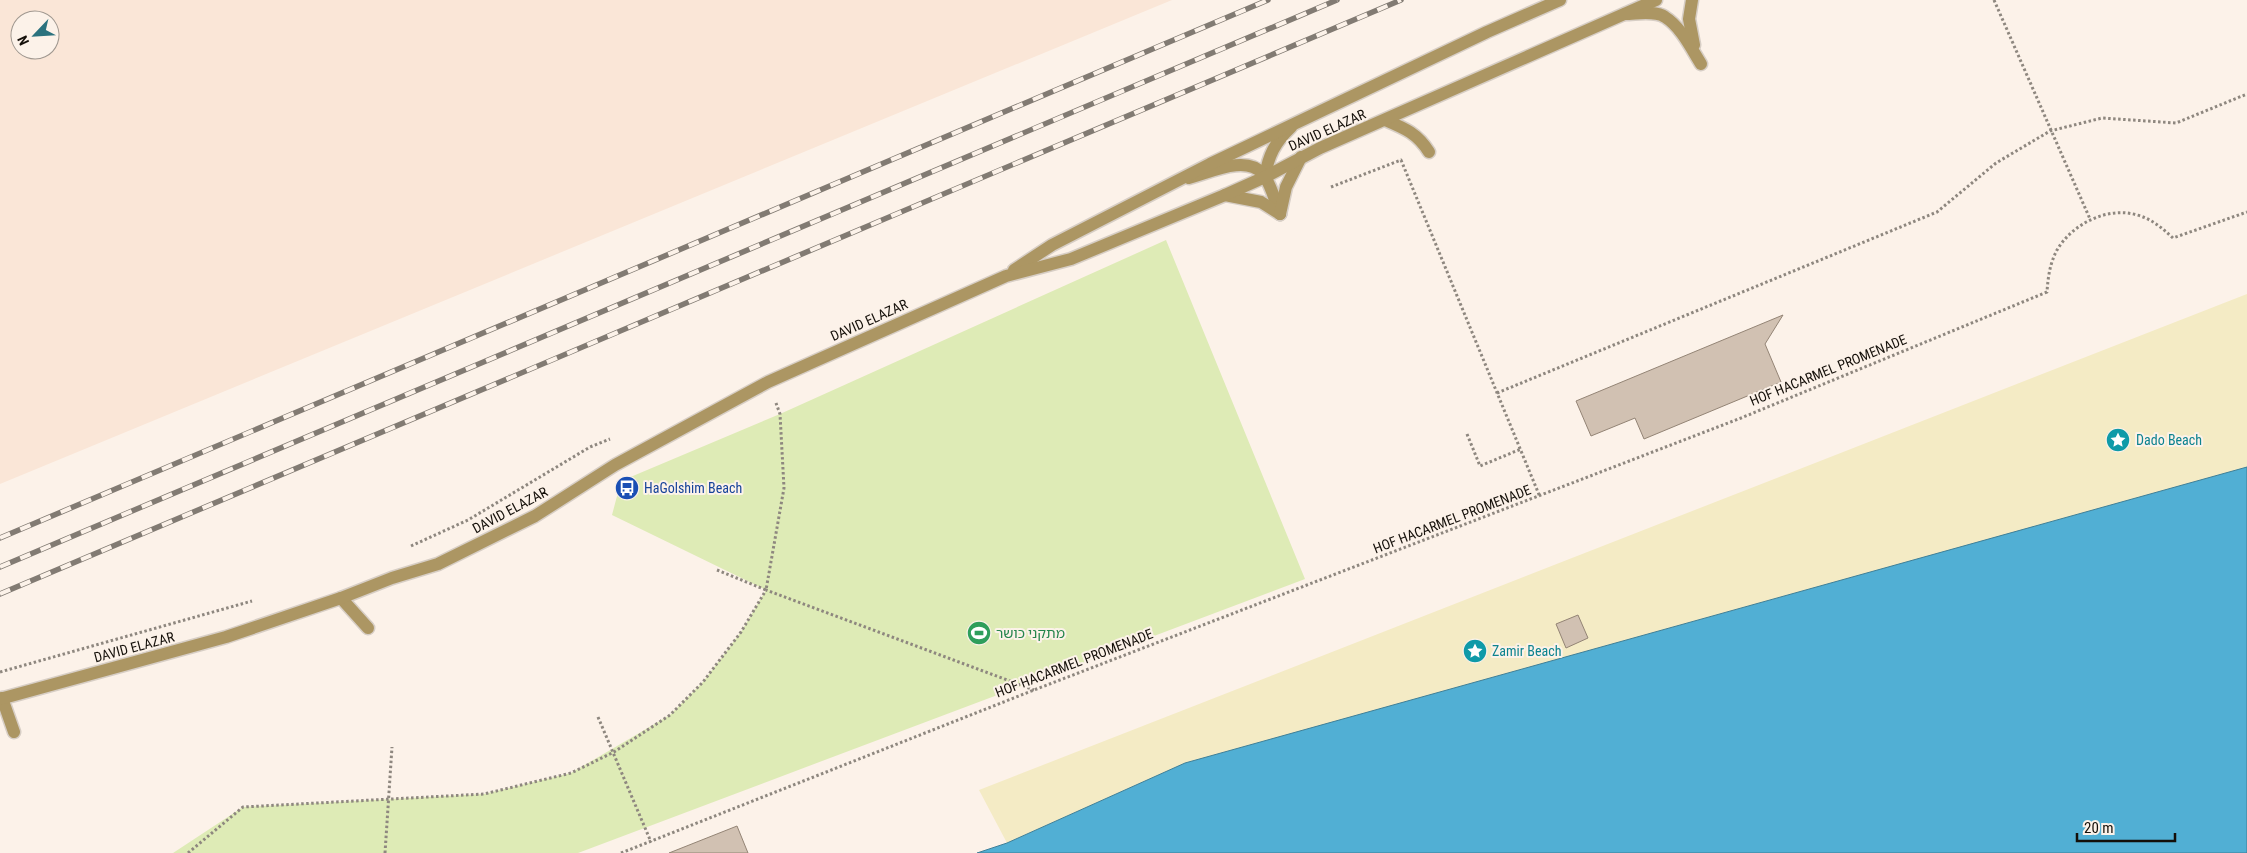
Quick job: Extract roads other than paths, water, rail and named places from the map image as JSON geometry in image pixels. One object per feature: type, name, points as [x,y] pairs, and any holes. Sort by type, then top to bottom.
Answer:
[{"type":"street","name":"DAVID ELAZAR","points":[[1006,276],[1052,245],[1177,182],[1487,32],[1560,0]]},
{"type":"street","name":"DAVID ELAZAR","points":[[1,699],[226,637],[341,598],[392,578],[438,564],[535,516],[615,465],[768,382],[1006,276],[1071,259],[1265,177],[1301,157],[1656,0]]},
{"type":"street","points":[[1623,14],[1654,14],[1664,16],[1686,38],[1700,64],[1691,36],[1689,20],[1692,0]]},
{"type":"street","points":[[1385,120],[1411,131],[1421,139],[1428,152]]},
{"type":"street","points":[[1265,177],[1267,161],[1278,138],[1294,124]]},
{"type":"street","points":[[1280,214],[1286,186],[1301,157]]},
{"type":"street","points":[[1177,182],[1236,165],[1254,166],[1265,177],[1280,214]]},
{"type":"street","points":[[1225,194],[1261,202],[1280,214]]},
{"type":"street","points":[[341,598],[368,628]]},
{"type":"street","points":[[1,699],[14,732]]},
{"type":"water","points":[[2247,467],[2247,853],[977,853],[1007,843],[1185,763]]},
{"type":"railway","points":[[0,538],[1268,0]]},
{"type":"railway","points":[[0,567],[1337,0]]},
{"type":"railway","points":[[0,594],[1401,0]]},
{"type":"place","name":"Dado Beach","points":[[2118,440]]},
{"type":"place","name":"HaGolshim Beach","points":[[627,488]]},
{"type":"place","name":"מתקני כושר","points":[[979,633]]},
{"type":"place","name":"Zamir Beach","points":[[1475,651]]}]
